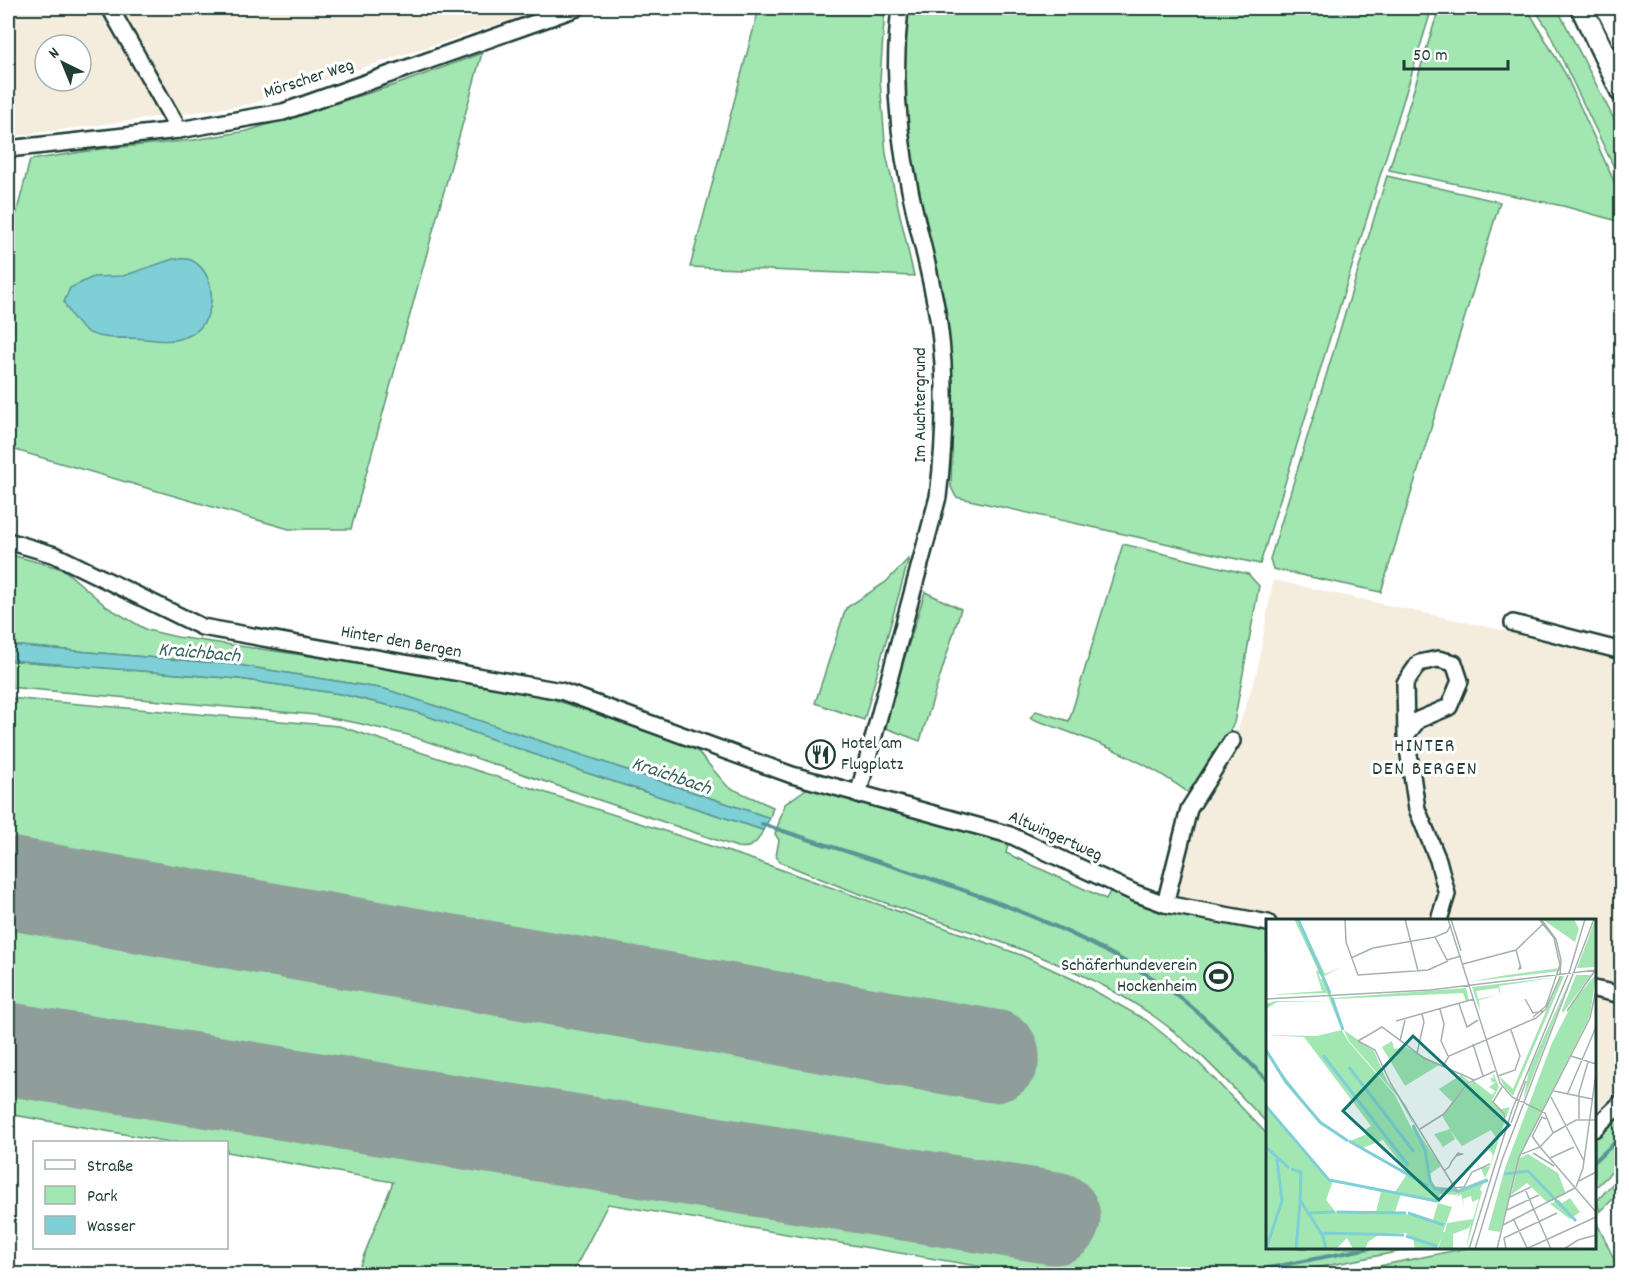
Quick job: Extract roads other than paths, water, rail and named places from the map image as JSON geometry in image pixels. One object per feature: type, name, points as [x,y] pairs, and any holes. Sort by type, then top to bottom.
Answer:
[{"type":"highway","points":[[1571,8],[1619,86]]},
{"type":"highway","points":[[1582,8],[1619,86]]},
{"type":"highway","points":[[1607,8],[1622,38]]},
{"type":"street","points":[[110,8],[179,130]]},
{"type":"street","name":"Mörscher Weg","points":[[8,149],[179,130],[283,112],[533,15],[577,8]]},
{"type":"street","name":"Im Auchtergrund","points":[[858,795],[938,497],[944,449],[943,366],[939,325],[909,188],[900,131],[897,85],[900,8]]},
{"type":"street","name":"Hinter den Bergen","points":[[8,541],[55,555],[202,627],[561,691],[792,776]]},
{"type":"street","points":[[1513,623],[1622,651]]},
{"type":"street","points":[[1406,735],[1418,720],[1449,707],[1460,681],[1454,663],[1438,659],[1419,663],[1405,683],[1406,735],[1417,810],[1438,860],[1447,894],[1440,919]]},
{"type":"street","points":[[1165,904],[1189,809],[1232,741]]},
{"type":"street","name":"Altwingertweg","points":[[792,776],[1010,835],[1135,894],[1165,904],[1266,923]]},
{"type":"street","points":[[1596,989],[1622,995]]},
{"type":"street","points":[[1596,1127],[1622,1102]]},
{"type":"water","points":[[173,259],[191,260],[207,276],[210,287],[211,299],[205,321],[198,330],[188,336],[166,341],[98,336],[83,329],[76,322],[64,302],[70,288],[93,277],[123,276]]},
{"type":"water","points":[[8,645],[238,665],[385,689],[770,818],[763,830],[584,772],[416,712],[341,694],[239,679],[8,660]]},
{"type":"waterway","name":"Kraichbach","points":[[762,824],[967,891],[1067,932],[1114,956],[1175,994],[1216,1029],[1266,1079]]},
{"type":"waterway","name":"Kraichbach","points":[[1596,1160],[1622,1136]]},
{"type":"waterway","points":[[1238,1274],[1365,1249]]},
{"type":"place","name":"Hotel am Flugplatz","points":[[820,754]]},
{"type":"place","name":"Schäferhundeverein Hockenheim","points":[[1218,976]]},
{"type":"district","name":"HINTER DEN BERGEN","points":[[1425,758]]}]
